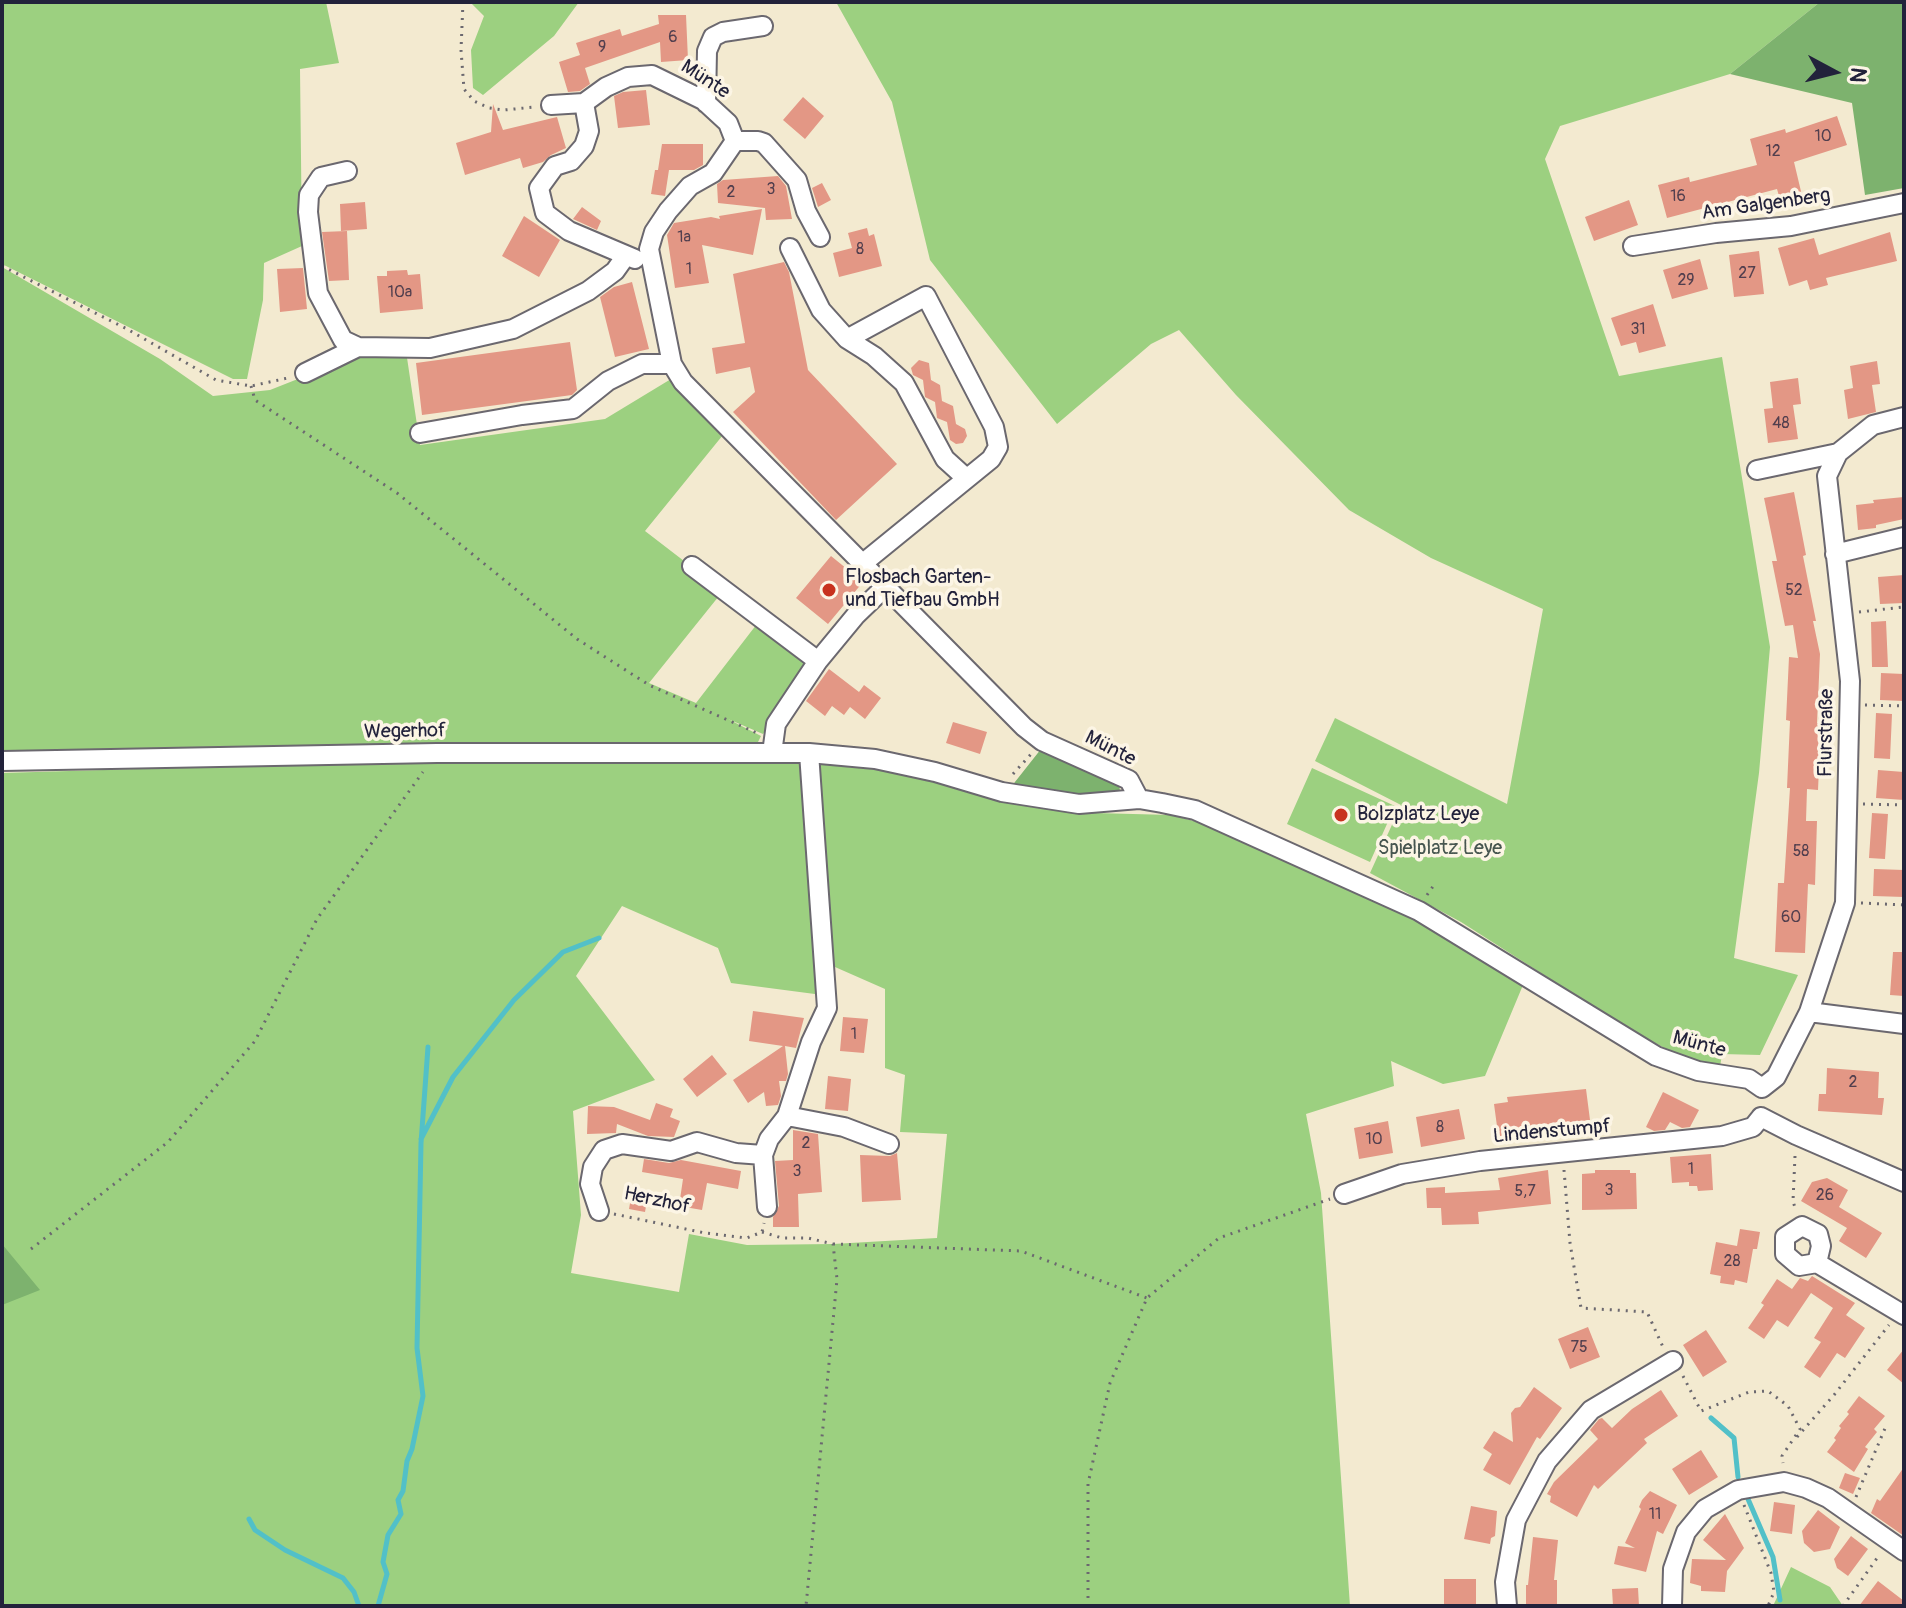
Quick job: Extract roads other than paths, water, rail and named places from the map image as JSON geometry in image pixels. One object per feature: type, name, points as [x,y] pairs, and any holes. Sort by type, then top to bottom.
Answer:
[{"type":"street","points":[[706,103],[707,51],[713,37],[723,32],[763,26]]},
{"type":"street","name":"Münte","points":[[584,103],[606,87],[628,77],[652,75],[669,81],[706,103],[728,123],[735,141],[713,173],[690,186],[674,204],[654,232],[649,249],[672,364],[683,382],[1016,720],[1042,741],[1129,780],[1139,799],[1195,810],[1368,886],[1437,921],[1656,1056],[1698,1071],[1749,1079],[1762,1088]]},
{"type":"street","points":[[551,105],[584,103],[589,131],[584,146],[571,161],[555,166],[539,188],[545,213],[569,231],[625,257],[650,263]]},
{"type":"street","points":[[735,141],[764,143],[797,180],[806,211],[820,237]]},
{"type":"street","points":[[347,171],[321,177],[309,195],[308,212],[318,293],[343,340],[358,347],[430,348],[513,329],[588,291],[615,271],[625,257]]},
{"type":"street","name":"Am Galgenberg","points":[[1633,246],[1716,233],[1791,226],[1904,203]]},
{"type":"street","points":[[790,248],[821,310],[847,339],[874,356],[904,383],[945,459],[966,478]]},
{"type":"street","points":[[847,339],[926,296],[994,427],[998,447],[991,459],[862,564]]},
{"type":"street","points":[[305,373],[358,347]]},
{"type":"street","points":[[420,433],[573,409],[608,381],[642,364],[672,364]]},
{"type":"street","points":[[1757,470],[1838,453],[1873,425],[1904,417]]},
{"type":"street","name":"Flurstraße","points":[[1762,1088],[1776,1077],[1809,1012],[1845,903],[1849,704],[1843,613],[1827,476],[1838,453]]},
{"type":"street","points":[[1835,554],[1904,537]]},
{"type":"street","points":[[692,566],[818,661]]},
{"type":"street","points":[[772,753],[776,724],[818,661],[856,615],[884,588]]},
{"type":"street","name":"Wegerhof","points":[[2,761],[437,753],[809,753],[875,759],[935,772],[1002,792],[1079,804],[1139,799]]},
{"type":"street","points":[[767,1207],[763,1155],[769,1139],[787,1116],[811,1042],[827,1008],[809,753]]},
{"type":"street","points":[[1809,1012],[1904,1024]]},
{"type":"street","points":[[1762,1088],[1761,1117],[1904,1182]]},
{"type":"street","points":[[787,1116],[844,1127],[889,1144]]},
{"type":"street","name":"Lindenstumpf","points":[[1344,1194],[1402,1174],[1480,1161],[1722,1136],[1753,1127],[1761,1117]]},
{"type":"street","name":"Herzhof","points":[[599,1211],[590,1184],[593,1167],[604,1150],[622,1144],[671,1151],[697,1142],[736,1153],[763,1155]]},
{"type":"street","points":[[1817,1263],[1821,1246],[1818,1234],[1802,1226],[1785,1237],[1785,1254],[1799,1266],[1817,1263],[1900,1312]]},
{"type":"street","points":[[1507,1606],[1505,1582],[1516,1520],[1547,1461],[1591,1410],[1673,1361]]},
{"type":"street","points":[[1672,1606],[1673,1569],[1686,1532],[1705,1509],[1738,1490],[1784,1482],[1828,1498],[1897,1546]]},
{"type":"waterway","points":[[421,1139],[453,1077],[514,1000],[563,952],[599,938]]},
{"type":"waterway","points":[[378,1606],[387,1574],[383,1562],[388,1535],[401,1514],[398,1500],[403,1491],[423,1396],[417,1348],[421,1143],[428,1047]]},
{"type":"waterway","points":[[1711,1418],[1734,1438],[1738,1477]]},
{"type":"waterway","points":[[1748,1499],[1773,1557],[1780,1600]]},
{"type":"waterway","points":[[249,1519],[255,1530],[285,1550],[343,1578],[354,1592],[359,1606]]},
{"type":"place","name":"Flosbach Garten- und Tiefbau GmbH","points":[[829,590]]},
{"type":"place","name":"Bolzplatz Leye","points":[[1341,815]]},
{"type":"park label","name":"Spielplatz Leye","points":[[1440,849]]}]
